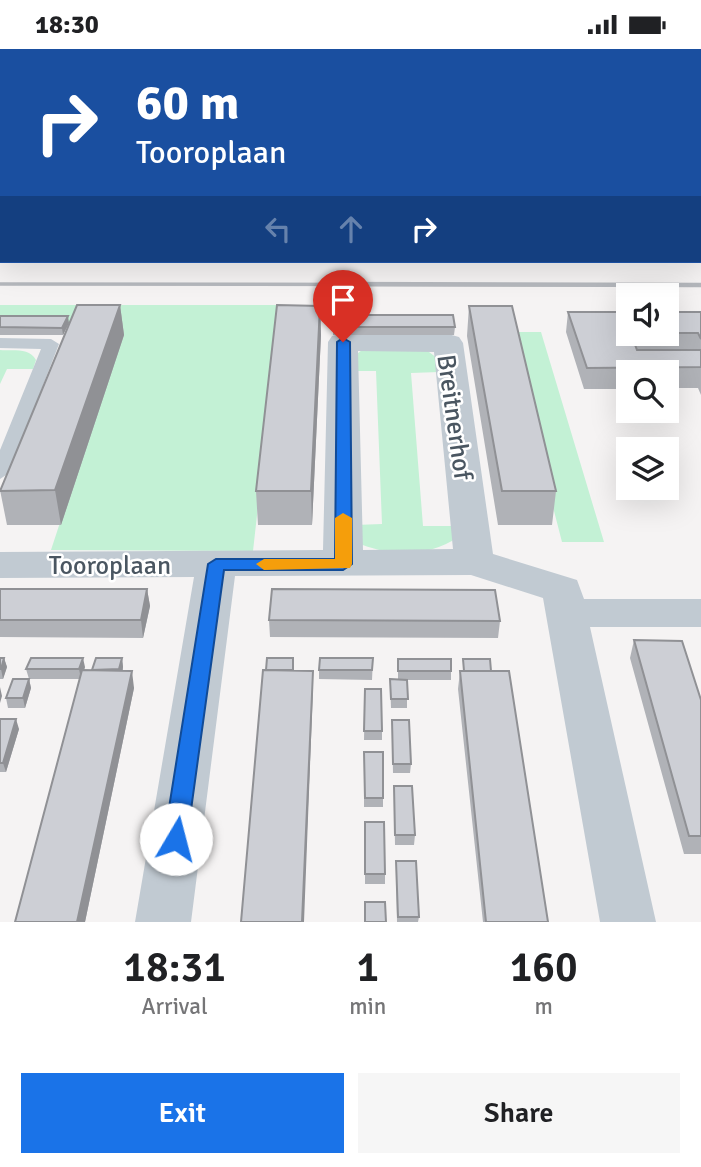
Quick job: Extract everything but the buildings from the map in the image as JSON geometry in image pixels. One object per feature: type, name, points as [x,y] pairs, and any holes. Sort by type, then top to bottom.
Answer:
[{"type":"street","name":"Breitnerhof","points":[[343,564],[343,342],[448,343],[474,562]]},
{"type":"street","name":"Tooroplaan","points":[[0,565],[474,562],[562,590],[566,613]]},
{"type":"street","points":[[163,922],[216,564]]},
{"type":"street","points":[[628,922],[566,613],[701,613]]},
{"type":"lane","points":[[0,343],[51,344],[0,473]]},
{"type":"green space","points":[[0,305],[312,305],[308,337],[277,337],[253,551],[51,550],[121,337],[84,324],[0,324]]},
{"type":"green space","points":[[508,332],[541,332],[604,542],[562,542]]},
{"type":"green space","points":[[425,349],[437,358],[439,372],[411,373],[423,526],[457,526],[459,537],[421,552],[382,551],[355,542],[355,525],[382,524],[376,371],[354,371],[357,354],[362,350]]},
{"type":"green space","points":[[0,350],[29,353],[36,360],[33,369],[7,369],[0,384]]},
{"type":"railway","points":[[0,284],[701,285],[331,284]]},
{"type":"slow traffic","points":[[264,564],[343,564],[343,518]]},
{"type":"route","points":[[176,839],[216,564],[343,564],[343,342]]}]
